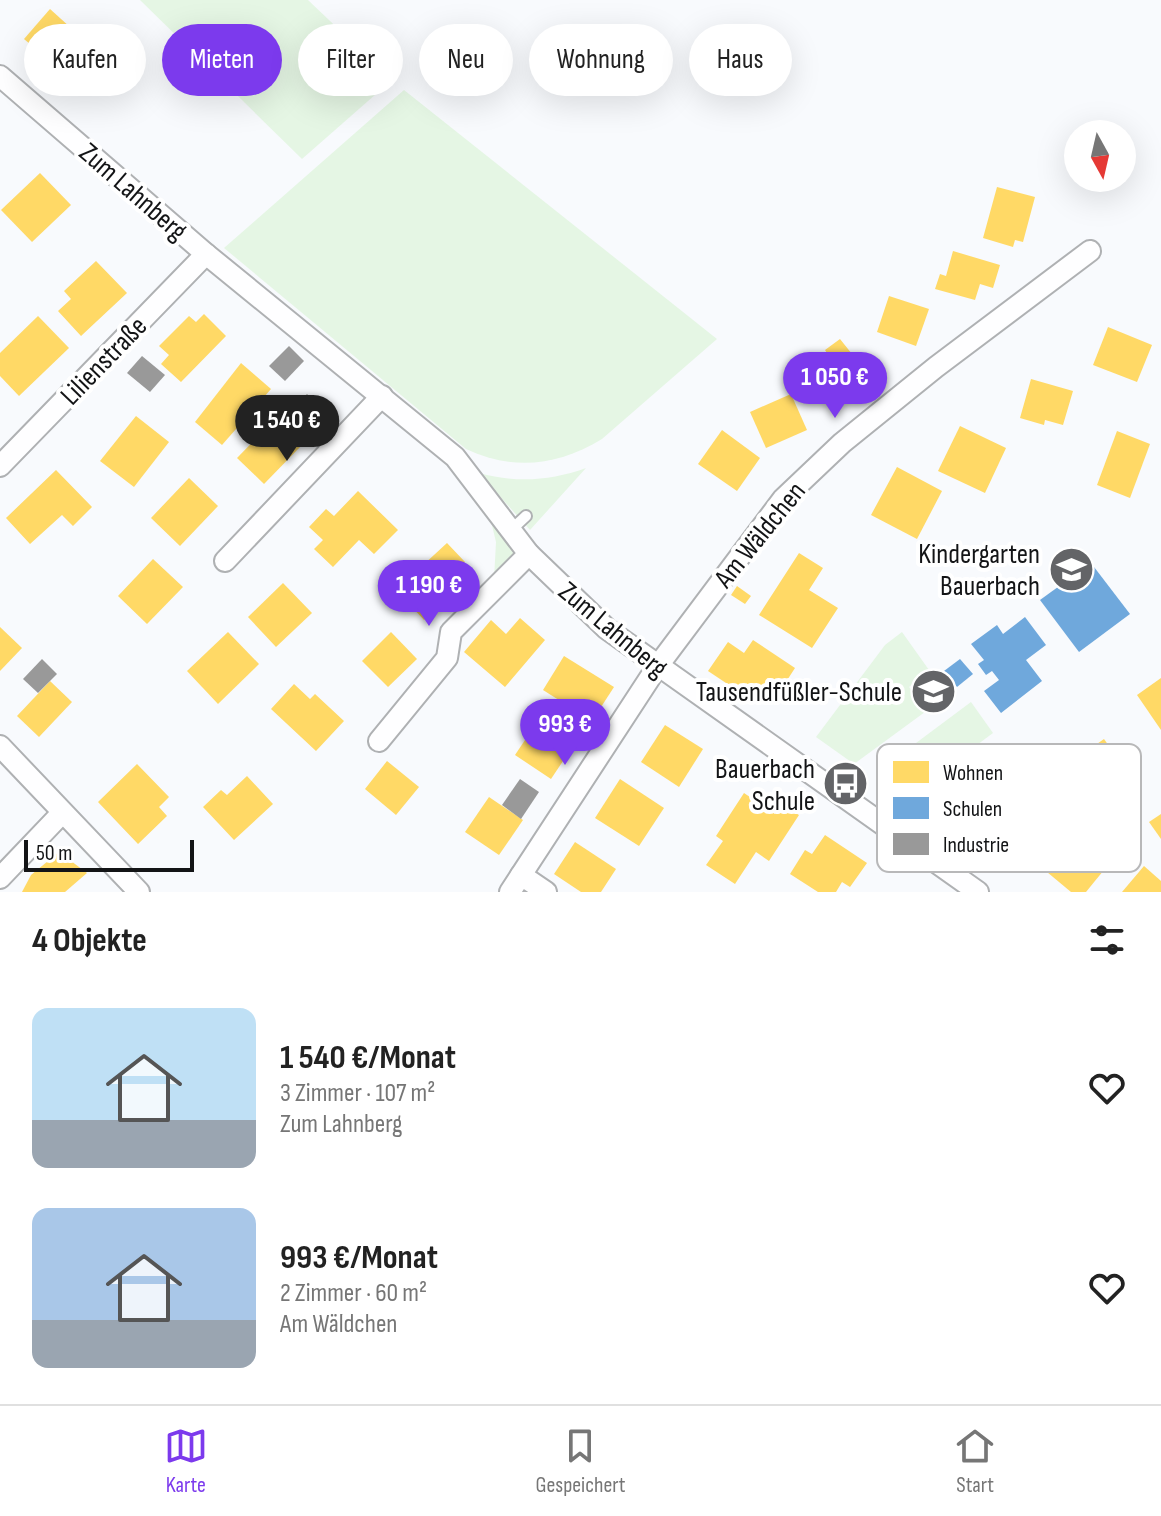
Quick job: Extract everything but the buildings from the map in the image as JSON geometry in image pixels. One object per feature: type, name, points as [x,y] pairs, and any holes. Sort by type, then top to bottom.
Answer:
[{"type":"street","name":"Zum Lahnberg","points":[[0,76],[206,254],[461,463],[519,523],[529,554],[589,614],[657,667],[877,821]]},
{"type":"street","name":"Am Wäldchen","points":[[515,884],[657,667],[783,499],[815,467],[936,367],[1090,251]]},
{"type":"street","name":"Lilienstraße","points":[[0,466],[206,254]]},
{"type":"street","points":[[225,561],[382,396]]},
{"type":"street","points":[[379,741],[447,658],[451,632],[529,554]]},
{"type":"street","points":[[0,746],[139,892]]},
{"type":"street","points":[[0,878],[62,813]]},
{"type":"street","name":"Zum Lahnberg","points":[[949,872],[978,892]]},
{"type":"street","points":[[515,884],[546,892]]},
{"type":"green space","points":[[140,0],[308,0],[333,24],[298,24],[298,96],[374,96],[302,159],[238,96],[282,96],[282,24],[164,24]]},
{"type":"green space","points":[[403,91],[717,339],[602,439],[569,455],[535,462],[501,461],[466,449],[224,248],[397,96],[403,96]]},
{"type":"green space","points":[[586,468],[530,530],[479,473],[533,479]]},
{"type":"green space","points":[[489,513],[518,554],[494,579],[496,542]]},
{"type":"green space","points":[[902,632],[929,670],[909,687],[929,709],[877,744],[854,764],[816,737],[885,645]]},
{"type":"green space","points":[[931,673],[949,693],[931,707],[914,687]]},
{"type":"green space","points":[[971,702],[993,733],[978,744],[915,744]]},
{"type":"place","name":"Kindergarten Bauerbach","points":[[1071,569]]},
{"type":"place","name":"Tausendfüßler-Schule","points":[[933,691]]},
{"type":"place","name":"Bauerbach Schule","points":[[846,784]]}]
